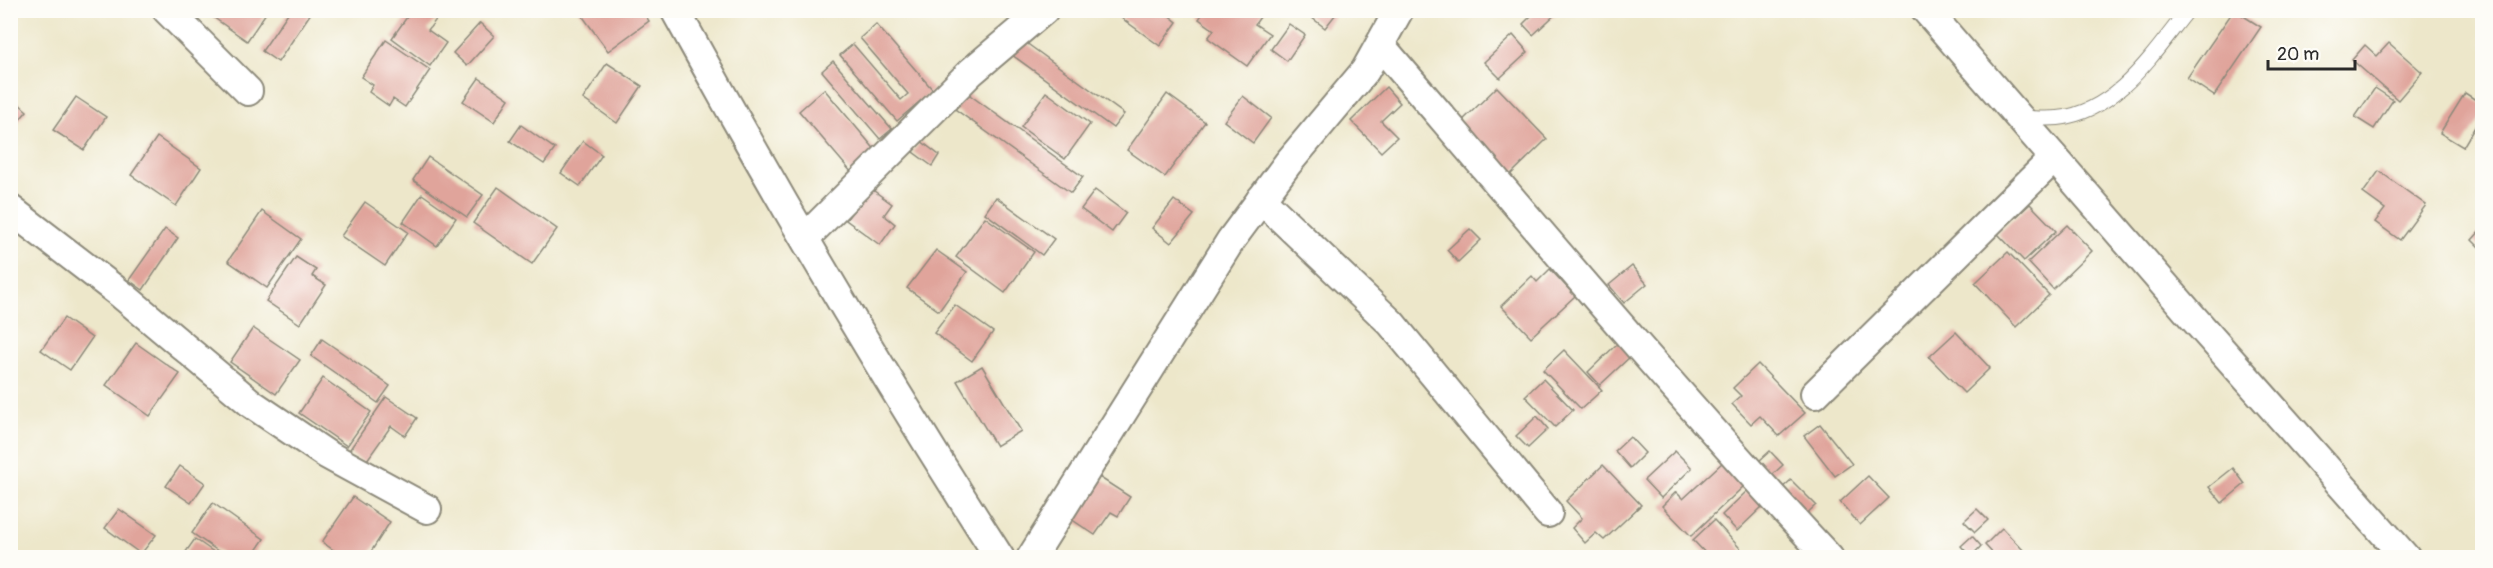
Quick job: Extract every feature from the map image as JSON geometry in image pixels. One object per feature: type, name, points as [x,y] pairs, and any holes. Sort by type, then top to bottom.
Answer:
[{"type":"street","points":[[167,10],[248,91]]},
{"type":"street","points":[[675,10],[743,134],[913,422],[1000,558]]},
{"type":"street","points":[[805,238],[971,72],[1044,10]]},
{"type":"street","points":[[1031,558],[1231,240],[1260,199],[1347,96],[1380,46],[1399,10]]},
{"type":"street","points":[[1926,10],[2406,558]]},
{"type":"street","points":[[1380,46],[1585,286],[1829,558]]},
{"type":"street","points":[[1815,394],[2054,158]]},
{"type":"street","points":[[1260,199],[1390,323],[1548,513]]},
{"type":"street","points":[[10,209],[122,295],[252,404],[326,453],[427,509]]},
{"type":"lane","points":[[2019,118],[2060,118],[2087,110],[2107,98],[2130,81],[2188,10]]},
{"type":"building","points":[[203,10],[268,10],[247,41]]},
{"type":"building","points":[[290,10],[313,10],[278,62],[262,51]]},
{"type":"building","points":[[412,10],[429,10],[438,17],[428,30],[446,43],[430,66],[392,38]]},
{"type":"building","points":[[578,10],[642,10],[649,21],[608,51]]},
{"type":"building","points":[[1124,10],[1162,10],[1177,22],[1160,46],[1120,17]]},
{"type":"building","points":[[1205,10],[1265,10],[1255,24],[1270,34],[1247,66],[1208,38],[1214,30],[1199,19]]},
{"type":"building","points":[[1302,10],[1339,10],[1325,28]]},
{"type":"building","points":[[1537,10],[1560,10],[1533,35],[1523,24]]},
{"type":"building","points":[[2234,10],[2261,27],[2214,96],[2187,78]]},
{"type":"building","points":[[480,23],[494,36],[467,66],[453,53]]},
{"type":"building","points":[[876,24],[933,90],[897,121],[840,55],[853,44],[901,100],[908,94],[860,38]]},
{"type":"building","points":[[1289,24],[1305,35],[1287,61],[1271,49]]},
{"type":"building","points":[[1513,35],[1528,52],[1500,78],[1484,62]]},
{"type":"building","points":[[1018,37],[1124,114],[1113,128],[1008,52]]},
{"type":"building","points":[[386,40],[430,70],[405,107],[393,99],[389,106],[369,92],[373,85],[361,77]]},
{"type":"building","points":[[2389,43],[2422,72],[2398,100],[2352,60],[2365,45],[2377,56]]},
{"type":"building","points":[[833,61],[892,129],[880,139],[822,71]]},
{"type":"building","points":[[607,63],[642,86],[617,123],[583,99]]},
{"type":"building","points":[[479,78],[509,99],[494,122],[463,101]]},
{"type":"building","points":[[1386,87],[1400,103],[1381,121],[1397,137],[1381,152],[1351,121]]},
{"type":"building","points":[[1497,87],[1547,139],[1509,176],[1459,124]]},
{"type":"building","points":[[2375,88],[2393,100],[2374,129],[2355,117]]},
{"type":"building","points":[[824,89],[877,152],[852,173],[799,111]]},
{"type":"building","points":[[1046,92],[1090,124],[1065,159],[1021,127]]},
{"type":"building","points":[[967,93],[1083,177],[1071,193],[955,109]]},
{"type":"building","points":[[2465,93],[2482,104],[2482,115],[2463,147],[2440,133]]},
{"type":"building","points":[[1167,94],[1205,122],[1165,177],[1127,150]]},
{"type":"building","points":[[10,96],[27,111],[10,131]]},
{"type":"building","points":[[1243,96],[1271,118],[1253,143],[1224,121]]},
{"type":"building","points":[[76,97],[106,117],[84,150],[53,130]]},
{"type":"building","points":[[521,125],[555,149],[544,164],[510,141]]},
{"type":"building","points":[[157,137],[201,168],[176,206],[131,175]]},
{"type":"building","points":[[583,141],[602,155],[580,186],[561,173]]},
{"type":"building","points":[[921,141],[939,155],[932,166],[913,152]]},
{"type":"building","points":[[428,157],[483,195],[467,217],[413,180]]},
{"type":"building","points":[[2379,171],[2426,205],[2400,240],[2375,222],[2385,209],[2363,193]]},
{"type":"building","points":[[498,187],[557,229],[532,264],[473,223]]},
{"type":"building","points":[[870,188],[892,204],[884,215],[895,224],[880,245],[846,220]]},
{"type":"building","points":[[1095,190],[1126,213],[1112,232],[1081,209]]},
{"type":"building","points":[[422,194],[456,218],[437,246],[403,222]]},
{"type":"building","points":[[996,197],[1054,239],[1042,255],[985,213]]},
{"type":"building","points":[[1174,200],[1194,215],[1171,243],[1152,228]]},
{"type":"building","points":[[365,202],[408,232],[385,266],[341,236]]},
{"type":"building","points":[[2030,204],[2056,231],[2024,261],[1998,234]]},
{"type":"building","points":[[262,211],[301,239],[267,288],[228,261]]},
{"type":"building","points":[[985,217],[1034,252],[1005,293],[956,257]]},
{"type":"building","points":[[2067,225],[2092,251],[2053,289],[2028,262]]},
{"type":"building","points":[[165,229],[178,238],[143,290],[129,280]]},
{"type":"building","points":[[1470,229],[1481,240],[1458,262],[1447,250]]},
{"type":"building","points":[[2482,229],[2482,250],[2472,240]]},
{"type":"building","points":[[936,250],[967,272],[939,311],[907,288]]},
{"type":"building","points":[[2008,252],[2049,295],[2016,327],[1975,283]]},
{"type":"building","points":[[296,257],[316,270],[312,276],[326,285],[300,324],[266,301]]},
{"type":"building","points":[[1632,266],[1647,284],[1624,303],[1609,285]]},
{"type":"building","points":[[1550,269],[1575,296],[1531,337],[1501,306],[1532,276],[1537,282]]},
{"type":"building","points":[[955,305],[993,332],[972,361],[934,333]]},
{"type":"building","points":[[64,318],[92,338],[70,370],[41,350]]},
{"type":"building","points":[[253,328],[300,360],[276,394],[230,362]]},
{"type":"building","points":[[1956,332],[1990,368],[1964,393],[1929,357]]},
{"type":"building","points":[[322,339],[390,386],[378,403],[311,356]]},
{"type":"building","points":[[1619,342],[1632,355],[1600,385],[1588,372]]},
{"type":"building","points":[[136,343],[180,374],[150,416],[106,385]]},
{"type":"building","points":[[1564,350],[1602,390],[1581,409],[1543,370]]},
{"type":"building","points":[[1758,364],[1805,413],[1779,436],[1760,416],[1751,424],[1732,404],[1741,396],[1733,388]]},
{"type":"building","points":[[982,366],[1021,431],[996,446],[957,381]]},
{"type":"building","points":[[323,378],[371,412],[347,446],[299,413]]},
{"type":"building","points":[[1543,379],[1573,410],[1555,427],[1525,396]]},
{"type":"building","points":[[386,397],[417,418],[405,436],[391,426],[365,463],[348,452]]},
{"type":"building","points":[[1537,416],[1548,429],[1528,448],[1516,436]]},
{"type":"building","points":[[1820,424],[1852,464],[1835,476],[1804,436]]},
{"type":"building","points":[[1630,437],[1645,453],[1630,468],[1615,451]]},
{"type":"building","points":[[1675,451],[1692,468],[1661,498],[1644,480]]},
{"type":"building","points":[[1770,451],[1783,465],[1772,475],[1759,461]]},
{"type":"building","points":[[1723,462],[1745,485],[1691,536],[1662,506],[1676,492],[1683,499]]},
{"type":"building","points":[[1603,465],[1641,505],[1604,540],[1596,533],[1585,543],[1572,528],[1582,518],[1566,501]]},
{"type":"building","points":[[180,466],[205,483],[191,503],[166,486]]},
{"type":"building","points":[[2233,468],[2245,484],[2222,503],[2209,487]]},
{"type":"building","points":[[1868,476],[1889,498],[1860,525],[1840,502]]},
{"type":"building","points":[[1099,477],[1130,497],[1118,516],[1111,512],[1095,535],[1071,519]]},
{"type":"building","points":[[1791,480],[1816,505],[1804,516],[1780,490]]},
{"type":"building","points":[[1749,489],[1764,505],[1737,531],[1722,515]]},
{"type":"building","points":[[353,497],[390,522],[367,558],[345,558],[322,542]]},
{"type":"building","points":[[213,503],[264,539],[251,558],[228,558],[192,533]]},
{"type":"building","points":[[119,509],[156,535],[141,554],[105,528]]},
{"type":"building","points":[[1977,509],[1988,520],[1975,532],[1964,521]]},
{"type":"building","points":[[1714,520],[1749,558],[1710,558],[1693,540]]},
{"type":"building","points":[[2002,528],[2026,553],[2022,558],[1997,558],[1985,545]]},
{"type":"building","points":[[1972,536],[1981,546],[1971,557],[1961,546]]},
{"type":"building","points":[[195,539],[218,555],[217,558],[191,558],[185,553]]}]
